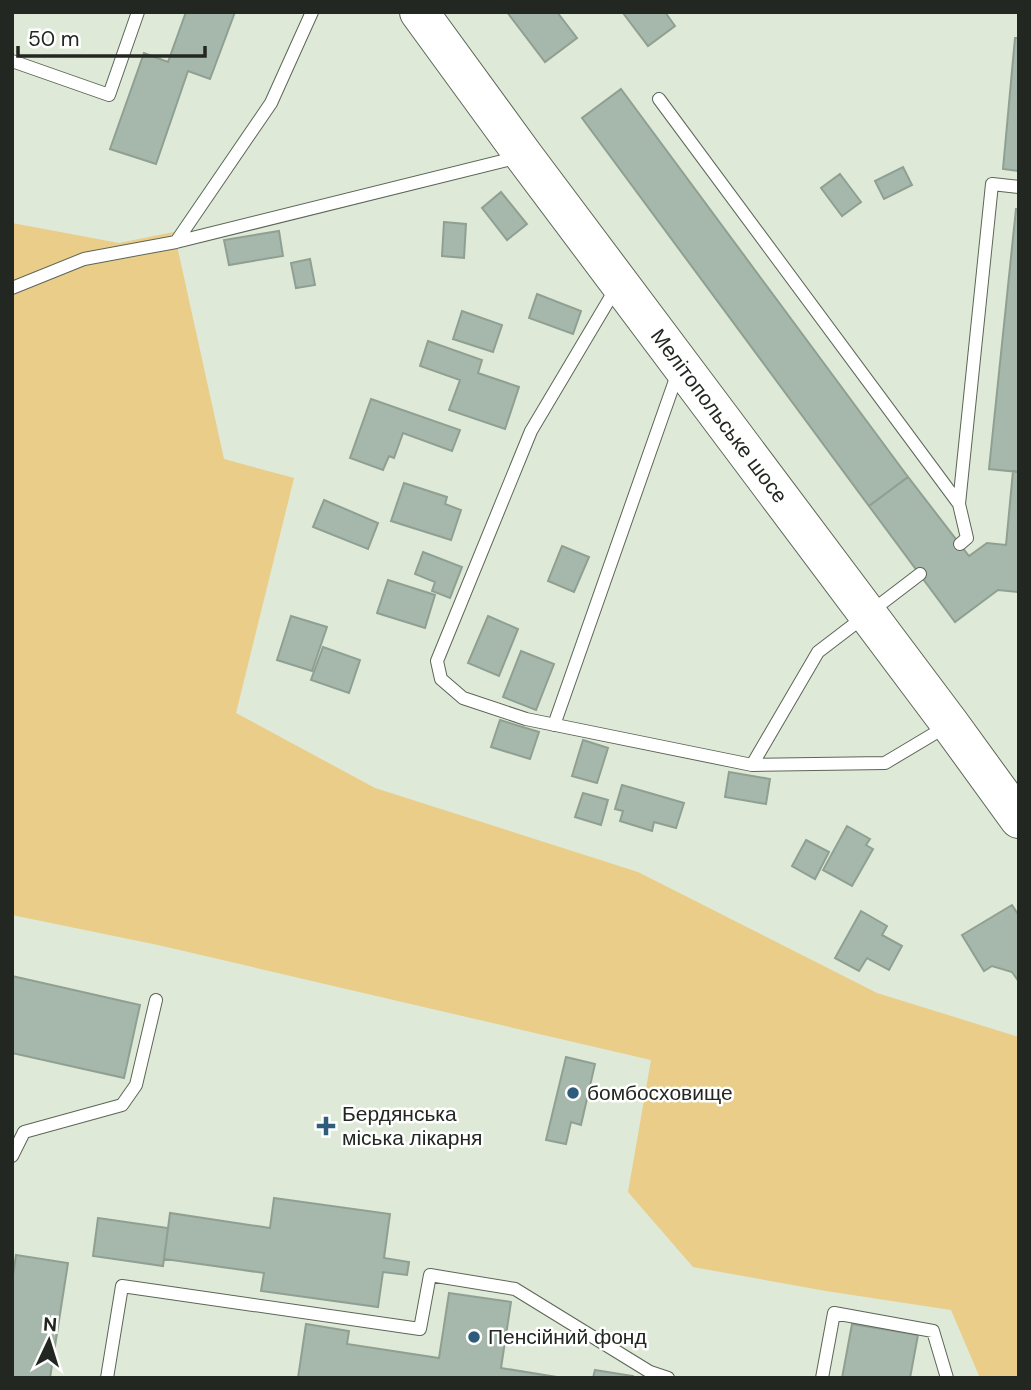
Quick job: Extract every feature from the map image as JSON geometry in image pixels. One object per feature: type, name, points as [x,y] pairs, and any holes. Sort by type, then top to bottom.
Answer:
[{"type":"main road","name":"Мелітопольське шосе","points":[[419,12],[1019,819]]},
{"type":"lane","points":[[12,61],[109,95],[138,12]]},
{"type":"lane","points":[[176,242],[271,103],[313,12]]},
{"type":"lane","points":[[659,99],[959,503]]},
{"type":"lane","points":[[12,288],[84,259],[176,242],[524,156]]},
{"type":"lane","points":[[960,544],[967,538],[959,503],[992,184],[1019,187]]},
{"type":"lane","points":[[619,283],[531,431],[437,661],[441,679],[463,698],[526,719],[752,765],[885,763],[950,724]]},
{"type":"lane","points":[[554,724],[680,364]]},
{"type":"lane","points":[[752,765],[818,652],[920,574]]},
{"type":"lane","points":[[12,1156],[24,1132],[122,1105],[136,1085],[156,1000]]},
{"type":"lane","points":[[107,1378],[122,1286],[420,1329],[430,1275],[515,1289],[650,1372],[668,1378]]},
{"type":"lane","points":[[822,1378],[834,1313],[933,1331],[947,1378]]},
{"type":"shaded area","points":[[12,223],[119,243],[174,232],[224,459],[294,478],[236,713],[375,788],[638,872],[877,993],[1019,1037],[1019,1378],[980,1378],[951,1310],[693,1267],[628,1192],[651,1060],[158,945],[12,915]]},
{"type":"building","points":[[186,12],[235,12],[210,79],[188,71],[156,164],[110,149],[144,53],[168,62]]},
{"type":"building","points":[[507,12],[557,12],[577,38],[545,62]]},
{"type":"building","points":[[665,12],[675,26],[648,46],[623,13]]},
{"type":"building","points":[[1015,38],[1019,38],[1019,171],[1003,169]]},
{"type":"building","points":[[621,89],[908,477],[869,506],[582,118]]},
{"type":"building","points":[[903,167],[912,185],[884,199],[875,181]]},
{"type":"building","points":[[840,174],[861,202],[842,216],[821,188]]},
{"type":"building","points":[[501,192],[527,224],[507,240],[482,208]]},
{"type":"building","points":[[1016,209],[1019,209],[1019,472],[989,469]]},
{"type":"building","points":[[444,222],[466,224],[464,258],[442,256]]},
{"type":"building","points":[[279,231],[283,256],[229,265],[224,240]]},
{"type":"building","points":[[310,259],[315,285],[296,288],[291,263]]},
{"type":"building","points":[[537,294],[581,311],[573,334],[529,318]]},
{"type":"building","points":[[462,311],[502,325],[493,352],[453,339]]},
{"type":"building","points":[[428,341],[482,360],[478,373],[519,387],[505,429],[449,410],[460,380],[420,366]]},
{"type":"building","points":[[371,399],[460,430],[452,451],[403,433],[394,458],[389,456],[383,470],[350,458]]},
{"type":"building","points":[[1013,471],[1019,472],[1019,592],[998,590],[955,622],[869,506],[908,477],[969,556],[987,543],[1006,545]]},
{"type":"building","points":[[404,483],[447,497],[445,504],[461,510],[451,540],[391,521]]},
{"type":"building","points":[[324,500],[378,523],[368,549],[313,527]]},
{"type":"building","points":[[562,546],[589,557],[574,592],[548,581]]},
{"type":"building","points":[[423,552],[462,567],[450,598],[432,591],[435,582],[415,574]]},
{"type":"building","points":[[388,580],[435,595],[425,628],[377,613]]},
{"type":"building","points":[[291,616],[327,627],[312,671],[277,660]]},
{"type":"building","points":[[488,616],[518,629],[499,676],[468,663]]},
{"type":"building","points":[[323,647],[360,660],[349,693],[311,680]]},
{"type":"building","points":[[521,651],[554,664],[536,710],[503,697]]},
{"type":"building","points":[[500,720],[539,732],[530,759],[491,747]]},
{"type":"building","points":[[583,740],[608,748],[597,783],[572,776]]},
{"type":"building","points":[[729,772],[770,779],[766,804],[725,797]]},
{"type":"building","points":[[622,785],[684,803],[676,828],[654,822],[652,831],[620,821],[623,811],[615,809]]},
{"type":"building","points":[[583,793],[608,800],[601,825],[575,817]]},
{"type":"building","points":[[847,826],[870,839],[866,845],[873,849],[852,886],[823,870]]},
{"type":"building","points":[[806,840],[829,852],[815,879],[792,866]]},
{"type":"building","points":[[1012,905],[1019,916],[1019,982],[1012,972],[992,966],[984,971],[962,935]]},
{"type":"building","points":[[861,911],[887,926],[882,935],[902,946],[889,970],[867,958],[859,971],[835,958]]},
{"type":"building","points":[[12,976],[140,1005],[124,1078],[12,1053]]},
{"type":"building","name":"бомбосховище","points":[[566,1057],[595,1064],[581,1125],[571,1122],[566,1144],[546,1140]]},
{"type":"building","points":[[274,1198],[390,1214],[384,1258],[409,1262],[407,1275],[383,1272],[378,1307],[261,1291],[264,1273],[164,1259],[170,1213],[270,1228]]},
{"type":"building","points":[[98,1218],[168,1228],[163,1266],[93,1256]]},
{"type":"building","points":[[16,1255],[68,1263],[50,1378],[12,1378],[12,1282]]},
{"type":"building","name":"Пенсійний фонд","points":[[449,1293],[511,1302],[501,1368],[563,1378],[298,1378],[306,1324],[349,1331],[347,1344],[439,1358]]},
{"type":"building","points":[[852,1324],[918,1335],[910,1378],[842,1378]]},
{"type":"building","name":"Пенсійний фонд","points":[[595,1370],[633,1376],[633,1378],[593,1378]]},
{"type":"place","name":"бомбосховище","points":[[573,1093]]},
{"type":"place","name":"Бердянська міська лікарня","points":[[326,1126]]},
{"type":"place","name":"Пенсійний фонд","points":[[474,1337]]}]
